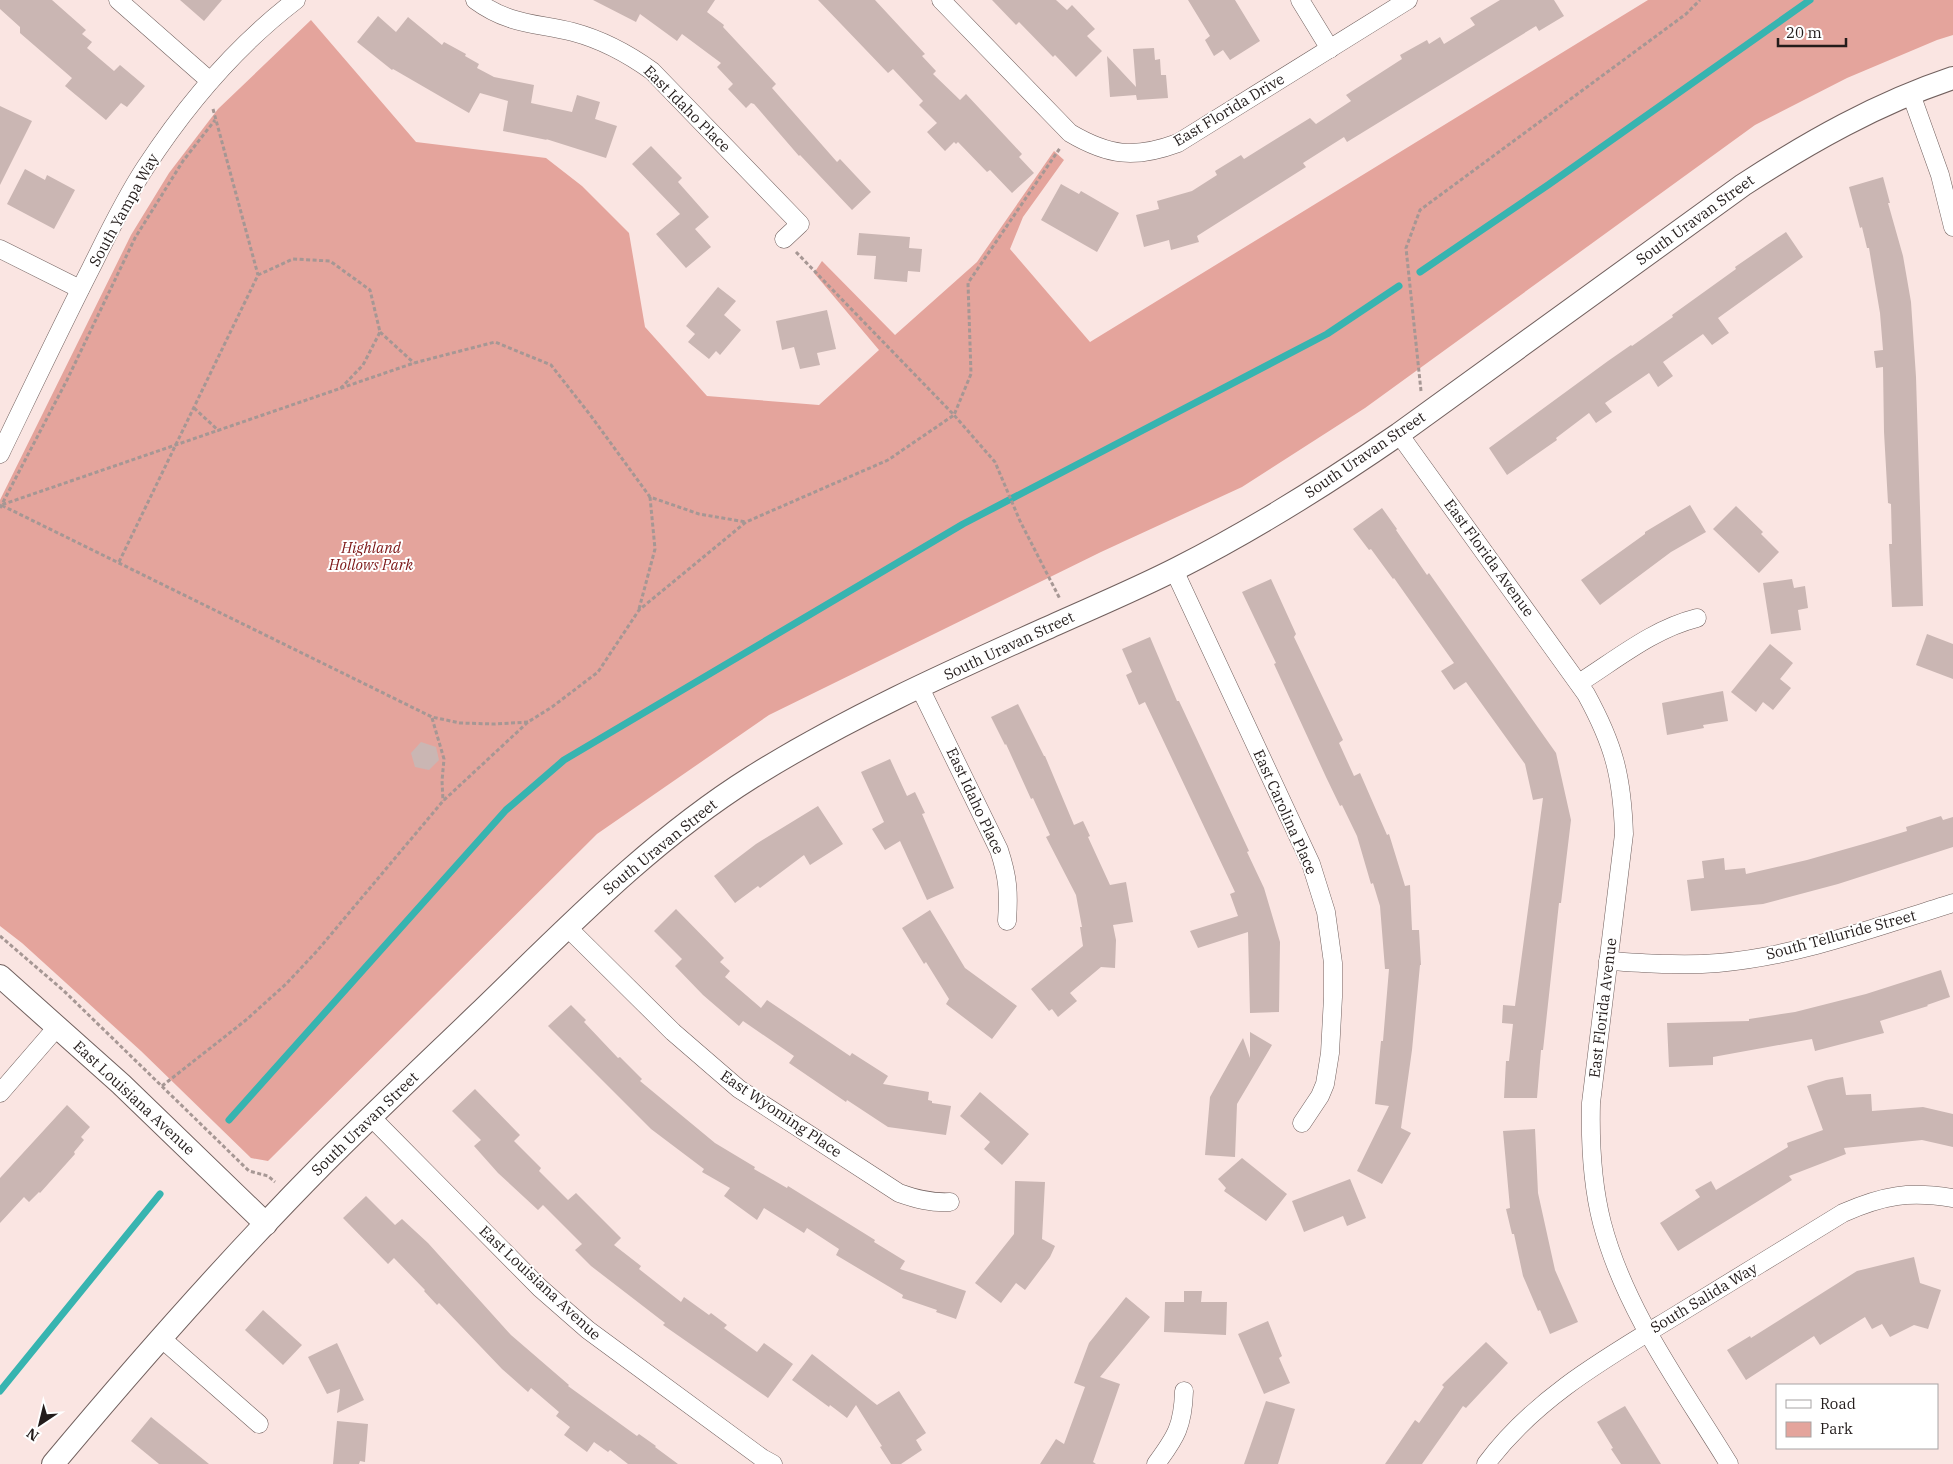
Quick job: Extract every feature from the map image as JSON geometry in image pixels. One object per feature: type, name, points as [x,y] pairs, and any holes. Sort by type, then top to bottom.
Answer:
[{"type":"street","points":[[118,0],[210,81]]},
{"type":"street","name":"South Yampa Way","points":[[0,454],[125,201],[164,139],[210,81],[254,36],[296,0]]},
{"type":"street","name":"East Idaho Place","points":[[475,0],[505,17],[600,40],[627,54],[652,71],[800,224],[784,239]]},
{"type":"street","name":"East Florida Drive","points":[[941,0],[1070,133],[1089,144],[1109,151],[1136,154],[1157,151],[1178,143],[1408,0]]},
{"type":"street","points":[[1300,0],[1330,49]]},
{"type":"street","name":"South Uravan Street","points":[[53,1464],[160,1338],[266,1224],[371,1117],[611,886],[710,805],[805,745],[846,722],[1174,570],[1249,531],[1399,434],[1783,158],[1825,135],[1911,94],[1953,78]]},
{"type":"street","points":[[1911,94],[1940,175],[1953,227]]},
{"type":"street","points":[[0,250],[80,289]]},
{"type":"street","name":"East Florida Avenue","points":[[1399,434],[1579,683],[1604,726],[1616,761],[1623,797],[1624,834],[1591,1103],[1590,1143],[1594,1183],[1613,1261],[1629,1298],[1729,1464]]},
{"type":"street","name":"East Carolina Place","points":[[1174,570],[1311,864],[1326,912],[1333,963],[1334,997],[1330,1053],[1325,1084],[1320,1096],[1302,1123]]},
{"type":"street","points":[[1579,683],[1662,630],[1678,622],[1697,618]]},
{"type":"street","name":"East Idaho Place","points":[[920,688],[1000,850],[1007,873],[1009,896],[1007,920]]},
{"type":"street","name":"South Telluride Street","points":[[1608,961],[1664,965],[1719,963],[1773,955],[1827,942],[1953,903]]},
{"type":"street","name":"East Wyoming Place","points":[[568,928],[673,1032],[739,1089],[899,1193],[917,1200],[950,1202]]},
{"type":"street","name":"East Louisiana Avenue","points":[[0,976],[121,1084],[266,1224]]},
{"type":"street","points":[[0,1093],[58,1026]]},
{"type":"street","name":"East Louisiana Avenue","points":[[371,1117],[534,1281],[588,1330],[762,1458],[773,1464]]},
{"type":"street","name":"South Salida Way","points":[[1486,1464],[1528,1417],[1583,1372],[1843,1213],[1860,1206],[1903,1194],[1929,1194],[1953,1198]]},
{"type":"street","points":[[160,1338],[259,1424]]},
{"type":"street","points":[[1156,1464],[1174,1440],[1180,1426],[1184,1409],[1184,1391]]},
{"type":"path","points":[[1426,414],[1419,380],[1406,248],[1420,210],[1686,14],[1700,0]]},
{"type":"path","points":[[119,562],[258,275],[212,107],[210,81]]},
{"type":"path","points":[[1,507],[63,388],[135,238],[184,161],[216,120]]},
{"type":"path","points":[[162,1086],[246,1020],[286,984],[317,951],[443,801],[528,722],[552,707],[598,672],[639,610],[746,522],[888,460],[954,415],[971,374],[968,283],[1070,133]]},
{"type":"path","points":[[784,239],[954,415],[995,462],[1020,521],[1056,587],[1068,618]]},
{"type":"path","points":[[258,275],[293,260],[330,261],[370,290],[380,332],[414,363]]},
{"type":"path","points":[[337,391],[363,365],[380,332]]},
{"type":"path","points":[[1,507],[414,363],[494,342],[551,365],[650,497],[655,549],[639,610]]},
{"type":"path","points":[[194,408],[219,431]]},
{"type":"path","points":[[650,497],[699,514],[746,522]]},
{"type":"path","points":[[1,507],[119,562],[432,717],[460,723],[495,724],[528,722]]},
{"type":"path","points":[[432,717],[444,759],[443,801]]},
{"type":"path","points":[[0,936],[64,991],[249,1171],[268,1176],[292,1197]]},
{"type":"green space","name":"Highland Hollows Park","points":[[1648,0],[1953,0],[1953,35],[1847,78],[1755,125],[1365,408],[1242,487],[1101,552],[769,715],[597,834],[268,1161],[251,1158],[141,1051],[22,943],[0,926],[0,500],[131,235],[169,173],[218,109],[311,20],[416,142],[546,158],[582,186],[629,233],[645,327],[707,396],[819,405],[879,350],[814,273],[822,261],[895,335],[977,262],[1054,151],[1064,160],[1023,217],[1010,249],[1090,342]]},
{"type":"building","points":[[0,0],[52,0],[86,30],[82,34],[92,42],[87,48],[114,71],[120,65],[145,86],[127,107],[121,103],[106,120],[65,86],[72,78],[20,33],[20,27],[0,9]]},
{"type":"building","points":[[180,0],[222,0],[204,21]]},
{"type":"building","points":[[593,0],[715,0],[707,12],[724,25],[723,27],[776,84],[772,88],[837,162],[840,159],[871,192],[852,210],[799,156],[754,104],[751,103],[746,108],[728,89],[733,84],[717,67],[721,63],[682,34],[677,41],[640,14],[636,22]]},
{"type":"building","points":[[818,0],[875,0],[925,54],[922,56],[936,71],[933,74],[960,100],[966,94],[1022,154],[1019,157],[1034,173],[1012,193],[990,170],[987,172],[958,142],[956,144],[954,142],[945,151],[927,132],[937,123],[919,105],[923,101],[893,69],[888,73]]},
{"type":"building","points":[[992,0],[1056,0],[1067,10],[1072,5],[1095,29],[1087,36],[1102,51],[1076,77],[1055,55],[1053,57],[1019,22],[1016,25]]},
{"type":"building","points":[[1188,0],[1235,0],[1260,41],[1230,60],[1223,50],[1214,56],[1205,40],[1210,36]]},
{"type":"building","points":[[1500,0],[1554,0],[1564,16],[1539,31],[1536,26],[1347,142],[1344,137],[1303,163],[1306,167],[1197,236],[1199,242],[1171,250],[1169,240],[1144,247],[1136,215],[1159,209],[1157,201],[1192,191],[1217,175],[1215,171],[1241,155],[1244,159],[1310,118],[1316,124],[1351,101],[1346,95],[1402,59],[1400,55],[1427,40],[1429,44],[1440,37],[1444,44],[1475,25],[1470,18]]},
{"type":"building","points":[[378,16],[396,32],[408,17],[442,45],[444,42],[466,54],[465,56],[479,64],[477,68],[494,77],[534,85],[531,103],[572,112],[577,95],[600,102],[595,119],[617,126],[606,158],[546,139],[503,131],[508,101],[480,93],[469,113],[392,70],[357,42]]},
{"type":"building","points":[[1154,48],[1155,60],[1160,59],[1161,75],[1166,75],[1168,98],[1137,100],[1136,95],[1110,97],[1107,56],[1136,87],[1133,49]]},
{"type":"building","points":[[0,106],[32,121],[0,185]]},
{"type":"building","points":[[651,146],[682,178],[678,182],[709,217],[695,229],[711,247],[686,268],[656,234],[680,214],[632,164]]},
{"type":"building","points":[[25,169],[45,180],[47,175],[75,190],[54,229],[7,204]]},
{"type":"building","points":[[1883,177],[1890,203],[1888,203],[1903,256],[1911,302],[1916,377],[1923,606],[1892,607],[1889,544],[1892,544],[1891,504],[1888,503],[1883,367],[1876,368],[1874,351],[1883,350],[1880,313],[1869,248],[1867,248],[1862,227],[1860,228],[1849,187]]},
{"type":"building","points":[[1061,184],[1079,194],[1081,191],[1119,213],[1097,252],[1041,220]]},
{"type":"building","points":[[1786,232],[1803,257],[1718,318],[1729,333],[1712,345],[1703,334],[1663,362],[1673,376],[1658,387],[1649,373],[1605,403],[1612,412],[1596,423],[1589,413],[1556,438],[1557,440],[1507,475],[1489,448],[1608,361],[1673,317],[1672,315],[1736,269],[1735,267]]},
{"type":"building","points":[[859,233],[910,237],[909,248],[922,249],[920,272],[908,271],[907,282],[874,279],[876,256],[857,255]]},
{"type":"building","points":[[718,287],[736,301],[724,315],[741,330],[720,355],[716,351],[709,359],[688,342],[695,334],[686,326]]},
{"type":"building","points":[[827,310],[836,349],[817,353],[820,365],[800,369],[794,347],[782,350],[776,321]]},
{"type":"building","points":[[1690,505],[1706,532],[1671,552],[1600,605],[1581,580],[1645,534],[1645,532]]},
{"type":"building","points":[[1736,506],[1763,532],[1761,534],[1779,552],[1759,573],[1713,529]]},
{"type":"building","points":[[1382,508],[1427,575],[1429,573],[1556,753],[1571,820],[1561,903],[1559,903],[1543,1050],[1541,1050],[1537,1098],[1504,1098],[1506,1061],[1509,1061],[1513,1024],[1502,1023],[1503,1005],[1515,1006],[1543,798],[1533,800],[1525,764],[1466,682],[1454,690],[1441,671],[1454,663],[1394,578],[1353,529]]},
{"type":"building","points":[[1271,579],[1296,634],[1294,637],[1343,740],[1339,743],[1354,776],[1360,773],[1387,835],[1389,834],[1405,886],[1410,885],[1412,930],[1419,930],[1421,965],[1401,1128],[1411,1133],[1382,1184],[1357,1171],[1389,1106],[1375,1104],[1389,969],[1385,969],[1380,906],[1373,883],[1371,884],[1357,836],[1326,777],[1274,664],[1276,663],[1242,592]]},
{"type":"building","points":[[1792,579],[1794,588],[1805,586],[1808,608],[1798,610],[1801,630],[1771,634],[1763,583]]},
{"type":"building","points":[[1927,634],[1953,644],[1953,679],[1916,665]]},
{"type":"building","points":[[1150,637],[1177,701],[1179,701],[1249,851],[1247,852],[1264,888],[1280,942],[1279,1012],[1250,1013],[1248,932],[1198,948],[1190,931],[1238,916],[1230,894],[1235,892],[1145,702],[1139,705],[1126,675],[1132,672],[1122,649]]},
{"type":"building","points":[[1770,644],[1793,663],[1780,679],[1791,688],[1773,710],[1763,702],[1756,712],[1731,692]]},
{"type":"building","points":[[1723,691],[1728,721],[1703,725],[1704,728],[1667,735],[1662,703]]},
{"type":"building","points":[[1018,704],[1045,756],[1074,825],[1083,821],[1090,836],[1088,837],[1110,885],[1126,882],[1133,922],[1113,925],[1116,940],[1115,968],[1101,967],[1070,993],[1077,1001],[1058,1017],[1052,1009],[1049,1011],[1031,989],[1083,946],[1080,927],[1082,927],[1076,895],[1046,837],[1050,835],[991,717]]},
{"type":"building","points":[[421,742],[436,747],[439,760],[429,770],[415,767],[411,753]]},
{"type":"building","points":[[890,759],[907,796],[915,792],[925,813],[922,814],[954,888],[927,900],[900,841],[885,850],[872,829],[884,822],[861,772]]},
{"type":"building","points":[[818,806],[843,844],[810,865],[804,855],[760,888],[758,886],[735,903],[714,876],[756,844]]},
{"type":"building","points":[[1941,816],[1943,820],[1953,817],[1953,847],[1838,884],[1763,904],[1691,911],[1687,880],[1704,878],[1702,861],[1724,858],[1725,870],[1745,868],[1746,874],[1807,860],[1867,843],[1907,831],[1906,827]]},
{"type":"building","points":[[676,909],[724,958],[720,962],[730,971],[725,977],[761,1008],[767,1000],[850,1056],[852,1053],[888,1076],[883,1084],[929,1092],[928,1100],[932,1101],[932,1103],[951,1106],[946,1135],[888,1127],[847,1100],[846,1102],[789,1063],[794,1056],[743,1021],[739,1026],[703,995],[675,966],[682,959],[654,931]]},
{"type":"building","points":[[930,910],[965,968],[1017,1006],[992,1039],[946,1004],[949,999],[926,962],[924,964],[902,928]]},
{"type":"building","points":[[1941,970],[1950,997],[1880,1021],[1884,1033],[1815,1051],[1812,1039],[1713,1057],[1713,1065],[1669,1067],[1667,1023],[1749,1021],[1749,1019],[1795,1012],[1866,994]]},
{"type":"building","points":[[571,1005],[586,1020],[584,1022],[618,1058],[620,1057],[642,1079],[640,1081],[715,1143],[755,1167],[754,1169],[787,1188],[788,1186],[875,1240],[874,1242],[905,1261],[900,1269],[966,1291],[956,1319],[936,1312],[937,1310],[902,1298],[903,1295],[836,1255],[839,1249],[807,1228],[804,1233],[764,1208],[757,1220],[724,1196],[730,1188],[702,1172],[704,1169],[651,1129],[548,1026]]},
{"type":"building","points":[[1250,1032],[1272,1045],[1237,1104],[1235,1157],[1205,1155],[1210,1097],[1243,1038],[1250,1058]]},
{"type":"building","points":[[1843,1077],[1846,1095],[1871,1094],[1872,1111],[1923,1107],[1953,1114],[1953,1147],[1922,1140],[1844,1148],[1846,1154],[1789,1176],[1792,1180],[1678,1251],[1660,1223],[1700,1197],[1695,1190],[1711,1181],[1716,1190],[1788,1147],[1787,1143],[1823,1130],[1807,1086]]},
{"type":"building","points":[[475,1089],[520,1135],[514,1141],[541,1168],[539,1171],[568,1200],[576,1193],[621,1238],[614,1245],[641,1266],[639,1269],[681,1302],[684,1297],[709,1315],[711,1313],[727,1325],[724,1328],[757,1352],[764,1343],[793,1364],[768,1398],[663,1325],[665,1323],[591,1266],[575,1250],[582,1244],[543,1205],[538,1210],[498,1173],[474,1146],[481,1140],[452,1111]]},
{"type":"building","points":[[980,1092],[1029,1134],[1002,1165],[984,1149],[990,1142],[960,1116]]},
{"type":"building","points":[[67,1105],[90,1127],[81,1137],[84,1140],[74,1152],[75,1154],[40,1193],[29,1202],[24,1197],[0,1223],[0,1178]]},
{"type":"building","points":[[1535,1129],[1538,1193],[1555,1270],[1578,1322],[1550,1334],[1523,1276],[1514,1234],[1512,1234],[1506,1209],[1510,1208],[1503,1131]]},
{"type":"building","points":[[1242,1158],[1287,1194],[1266,1221],[1224,1191],[1226,1188],[1218,1179]]},
{"type":"building","points":[[1350,1179],[1366,1218],[1347,1226],[1343,1216],[1304,1232],[1292,1201]]},
{"type":"building","points":[[1015,1181],[1045,1182],[1042,1239],[1055,1246],[1050,1257],[1025,1290],[1016,1283],[1001,1303],[975,1283],[1014,1234]]},
{"type":"building","points":[[366,1196],[395,1225],[402,1219],[428,1243],[511,1335],[568,1386],[637,1436],[639,1434],[656,1446],[678,1464],[628,1464],[610,1450],[608,1452],[594,1442],[587,1452],[564,1435],[570,1427],[556,1416],[559,1412],[531,1388],[528,1392],[502,1369],[439,1303],[437,1305],[394,1258],[388,1264],[343,1218]]},
{"type":"building","points":[[1914,1257],[1920,1283],[1941,1290],[1928,1329],[1914,1325],[1890,1337],[1882,1324],[1872,1329],[1865,1317],[1820,1345],[1814,1336],[1746,1380],[1727,1350],[1750,1336],[1751,1338],[1857,1271]]},
{"type":"building","points":[[1184,1291],[1202,1291],[1201,1302],[1227,1302],[1226,1335],[1164,1332],[1165,1302],[1184,1302]]},
{"type":"building","points":[[1126,1297],[1150,1317],[1100,1377],[1120,1384],[1093,1462],[1096,1464],[1040,1464],[1056,1439],[1064,1444],[1085,1387],[1074,1383],[1089,1343]]},
{"type":"building","points":[[263,1310],[302,1345],[283,1365],[245,1330]]},
{"type":"building","points":[[1268,1321],[1282,1356],[1279,1358],[1290,1383],[1264,1394],[1238,1334]]},
{"type":"building","points":[[1486,1342],[1508,1363],[1466,1408],[1463,1406],[1422,1464],[1385,1464],[1415,1420],[1419,1423],[1444,1387],[1442,1385]]},
{"type":"building","points":[[337,1343],[364,1400],[337,1413],[340,1389],[327,1394],[308,1357]]},
{"type":"building","points":[[812,1354],[877,1405],[899,1391],[926,1433],[916,1440],[922,1450],[901,1464],[891,1464],[856,1405],[847,1418],[792,1380]]},
{"type":"building","points":[[1266,1401],[1295,1409],[1278,1464],[1244,1464]]},
{"type":"building","points":[[1625,1406],[1661,1464],[1621,1464],[1611,1449],[1613,1448],[1597,1422]]},
{"type":"building","points":[[151,1417],[209,1464],[159,1464],[131,1441]]},
{"type":"building","points":[[337,1421],[368,1424],[365,1462],[360,1461],[359,1464],[333,1464]]},
{"type":"waterway","points":[[1420,272],[1548,185],[1810,0]]},
{"type":"waterway","points":[[229,1120],[506,810],[564,760],[963,524],[1327,334],[1399,286]]},
{"type":"waterway","points":[[0,1391],[160,1194]]}]
